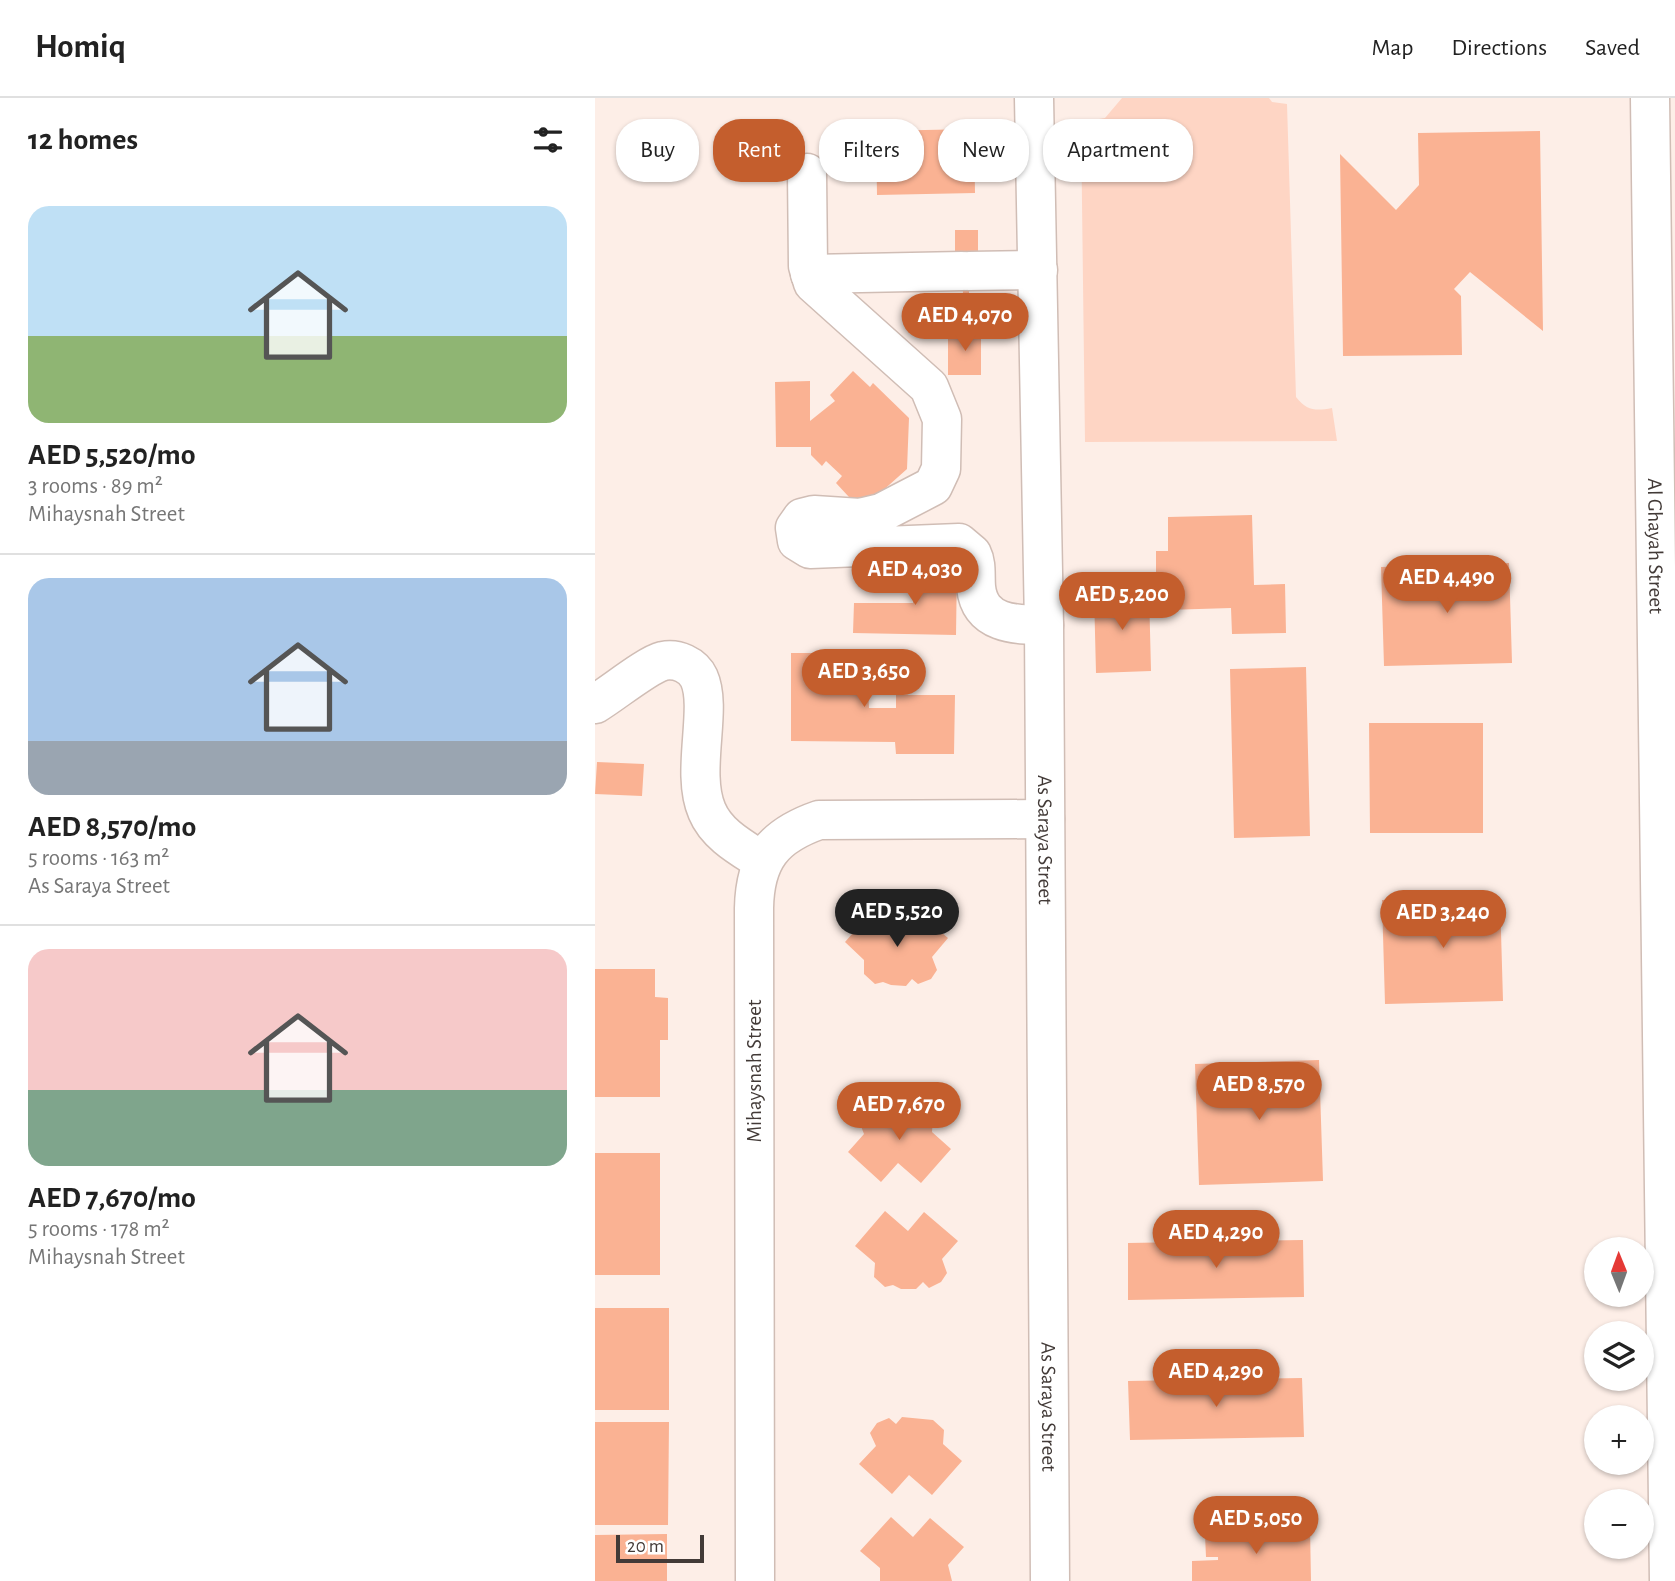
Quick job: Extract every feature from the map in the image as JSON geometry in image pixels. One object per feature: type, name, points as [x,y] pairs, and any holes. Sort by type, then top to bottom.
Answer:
[{"type":"street","name":"As Saraya Street","points":[[1034,98],[1044,625],[1050,1581]]},
{"type":"street","name":"Al Ghayah Street","points":[[1650,98],[1669,1581]]},
{"type":"street","points":[[807,173],[810,274],[818,291],[929,387],[935,396],[942,419],[941,469],[933,486],[881,513],[860,518],[814,515],[802,518],[795,528],[797,541],[810,549],[959,543],[972,554],[978,598],[992,617],[1015,625],[1044,625]]},
{"type":"street","points":[[810,274],[1038,270]]},
{"type":"street","points":[[595,704],[663,661],[681,662],[695,672],[702,688],[700,777],[704,803],[709,815],[725,835],[762,861]]},
{"type":"street","name":"Mihaysnah Street","points":[[755,1581],[754,883],[762,861],[776,842],[796,828],[819,820],[1045,819]]},
{"type":"shaded area","points":[[1122,98],[1269,98],[1272,102],[1287,104],[1296,397],[1312,409],[1332,408],[1337,441],[1085,442],[1082,182],[1193,182],[1193,119],[1099,119],[1105,118]]},
{"type":"building","points":[[924,130],[938,130],[938,182],[975,182],[975,193],[877,195],[877,182],[924,182]]},
{"type":"building","points":[[1540,131],[1543,331],[1470,272],[1454,289],[1461,296],[1462,355],[1343,356],[1340,154],[1396,210],[1419,185],[1418,133]]},
{"type":"building","points":[[955,230],[978,230],[978,256],[969,256],[969,295],[980,295],[980,318],[958,319],[957,296],[963,295],[962,257],[955,257]]},
{"type":"building","points":[[965,328],[981,328],[981,375],[948,375],[948,335],[965,335]]},
{"type":"building","points":[[853,371],[870,387],[873,383],[909,418],[907,469],[861,510],[836,483],[842,476],[826,461],[822,466],[811,455],[811,447],[776,447],[775,382],[810,381],[810,421],[835,401],[830,395]]},
{"type":"building","points":[[1252,515],[1254,585],[1285,584],[1286,633],[1232,634],[1231,608],[1167,610],[1166,580],[1156,581],[1156,551],[1168,551],[1168,517]]},
{"type":"building","points":[[1509,563],[1512,663],[1384,666],[1381,567]]},
{"type":"building","points":[[914,565],[957,566],[956,635],[853,633],[854,603],[913,603]]},
{"type":"building","points":[[1149,591],[1151,671],[1096,673],[1094,593]]},
{"type":"building","points":[[791,653],[847,653],[867,669],[869,708],[896,708],[896,695],[955,695],[954,754],[896,754],[895,742],[791,741]]},
{"type":"building","points":[[1306,667],[1310,836],[1234,838],[1230,669]]},
{"type":"building","points":[[1369,723],[1483,723],[1483,833],[1370,833]]},
{"type":"building","points":[[597,762],[644,764],[642,796],[595,794]]},
{"type":"building","points":[[1500,897],[1503,1001],[1385,1004],[1382,900]]},
{"type":"building","points":[[875,908],[898,928],[914,909],[948,938],[932,957],[937,970],[931,979],[918,984],[912,979],[906,986],[883,982],[875,984],[864,974],[864,960],[845,942]]},
{"type":"building","points":[[595,969],[655,969],[655,997],[668,998],[668,1040],[660,1040],[660,1097],[595,1097]]},
{"type":"building","points":[[1319,1060],[1323,1181],[1199,1185],[1195,1064]]},
{"type":"building","points":[[891,1105],[922,1108],[933,1118],[932,1132],[951,1149],[921,1183],[898,1163],[881,1182],[848,1152],[864,1134],[859,1121],[866,1112],[878,1107],[884,1112]]},
{"type":"building","points":[[595,1153],[660,1153],[660,1275],[595,1275]]},
{"type":"building","points":[[885,1211],[908,1231],[924,1212],[958,1241],[942,1259],[947,1273],[941,1282],[929,1288],[923,1282],[916,1289],[901,1289],[893,1285],[885,1287],[874,1277],[875,1263],[855,1246]]},
{"type":"building","points":[[1303,1240],[1304,1297],[1128,1300],[1128,1243]]},
{"type":"building","points":[[595,1308],[669,1308],[669,1410],[595,1410]]},
{"type":"building","points":[[1302,1378],[1304,1437],[1130,1440],[1128,1381]]},
{"type":"building","points":[[902,1417],[933,1420],[944,1430],[943,1444],[962,1461],[932,1495],[909,1475],[892,1494],[859,1464],[876,1446],[870,1433],[877,1423],[889,1418],[896,1424]]},
{"type":"building","points":[[595,1422],[669,1422],[668,1525],[595,1525]]},
{"type":"building","points":[[891,1517],[913,1537],[930,1518],[964,1547],[948,1565],[952,1581],[880,1581],[880,1568],[860,1551]]},
{"type":"building","points":[[1215,1526],[1250,1526],[1250,1536],[1274,1535],[1273,1528],[1310,1527],[1311,1581],[1192,1581],[1192,1561],[1218,1560],[1218,1557],[1206,1557],[1205,1535],[1215,1534]]},
{"type":"building","points":[[667,1534],[667,1581],[595,1581],[595,1535]]}]
